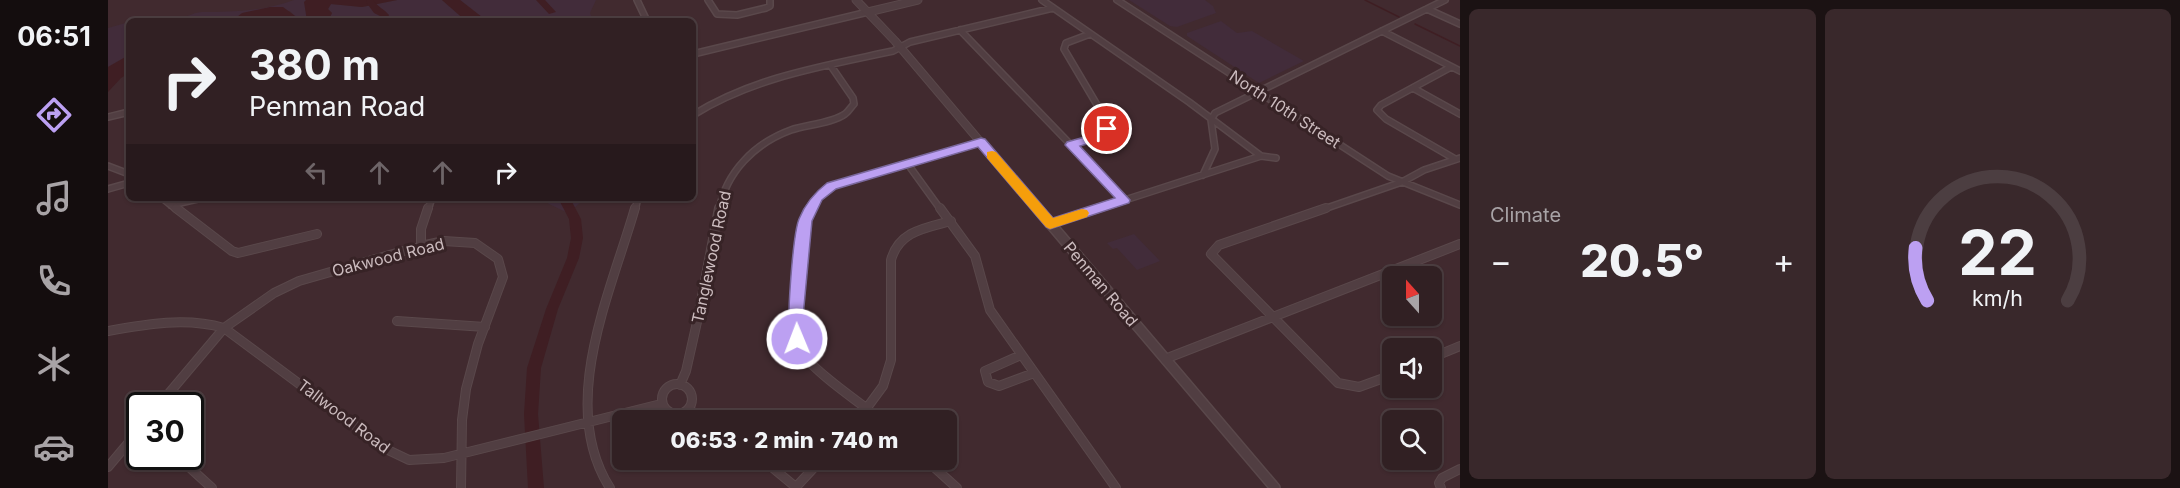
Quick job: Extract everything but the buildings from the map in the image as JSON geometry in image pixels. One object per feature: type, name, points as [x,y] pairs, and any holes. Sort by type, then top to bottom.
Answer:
[{"type":"street","points":[[637,0],[646,18]]},
{"type":"street","points":[[708,0],[717,14],[721,16],[746,13],[770,3]]},
{"type":"street","name":"Penman Road","points":[[856,0],[900,47],[1275,488]]},
{"type":"street","points":[[696,53],[918,0]]},
{"type":"street","points":[[1042,0],[1189,102],[1261,156],[1276,159]]},
{"type":"street","name":"North 10th Street","points":[[1117,0],[1377,169],[1401,182],[1460,205]]},
{"type":"street","points":[[1203,175],[1211,163],[1216,146],[1211,120],[1215,113],[1445,0]]},
{"type":"street","points":[[696,113],[722,98],[752,86],[900,47],[910,42],[1053,8]]},
{"type":"street","points":[[1427,9],[1460,24]]},
{"type":"street","points":[[960,30],[1124,200]]},
{"type":"street","points":[[1382,31],[1460,71]]},
{"type":"street","points":[[1071,145],[1099,137],[1107,129],[1106,120],[1064,49],[1066,43],[1090,34]]},
{"type":"street","name":"Tanglewood Road","points":[[680,385],[693,342],[719,209],[727,184],[740,163],[771,140],[789,131],[844,115],[849,111],[854,104],[853,98],[831,66]]},
{"type":"street","points":[[1451,67],[1381,105],[1377,110],[1386,119],[1458,159]]},
{"type":"street","points":[[1413,88],[1460,114]]},
{"type":"street","points":[[108,117],[126,113]]},
{"type":"street","points":[[951,221],[907,235],[894,246],[891,260],[891,360],[883,386],[869,408],[820,372],[800,350],[794,330],[805,221],[817,197],[831,186],[981,142]]},
{"type":"street","points":[[1050,224],[1261,156]]},
{"type":"street","points":[[1382,379],[1363,388],[1351,389],[1338,383],[1211,254],[1215,247],[1401,182],[1424,170],[1458,159]]},
{"type":"street","points":[[907,163],[951,221],[979,264],[985,299],[990,310],[1116,488]]},
{"type":"street","points":[[108,166],[126,173]]},
{"type":"street","points":[[108,189],[126,184]]},
{"type":"street","points":[[166,201],[232,251],[238,253],[317,234]]},
{"type":"street","points":[[171,205],[189,201]]},
{"type":"street","points":[[421,246],[421,229],[431,201]]},
{"type":"street","points":[[610,488],[597,462],[589,423],[588,381],[593,344],[637,201]]},
{"type":"street","name":"Oakwood Road","points":[[170,392],[224,328],[274,293],[299,281],[444,241],[465,242],[485,248],[498,259],[503,271],[502,286],[485,327],[466,389],[462,420],[461,488]]},
{"type":"street","points":[[1165,359],[1460,244]]},
{"type":"street","points":[[397,321],[485,327]]},
{"type":"street","name":"Tallwood Road","points":[[108,331],[141,326],[202,322],[224,328],[398,456],[409,460],[425,461],[462,454],[661,404]]},
{"type":"street","points":[[1442,353],[1460,346]]},
{"type":"street","points":[[1022,355],[986,371],[988,382],[999,386],[1034,373]]},
{"type":"street","points":[[680,385],[693,392],[694,401],[688,409],[673,414],[661,404],[662,394],[680,385]]},
{"type":"street","points":[[108,467],[126,445]]},
{"type":"street","points":[[1441,488],[1439,483],[1442,478],[1460,469]]},
{"type":"street","points":[[192,470],[212,488]]},
{"type":"street","points":[[775,470],[796,488],[812,470]]},
{"type":"street","points":[[937,470],[957,488]]},
{"type":"shaded area","points":[[294,0],[306,0],[307,18],[296,18],[290,11],[234,18],[164,18],[183,17],[199,12],[260,9]]},
{"type":"shaded area","points":[[306,0],[397,0],[362,7],[331,4],[328,9],[332,13],[330,18],[307,18],[304,2]]},
{"type":"shaded area","points":[[397,0],[442,0],[463,18],[330,18],[332,13],[328,9],[331,4],[362,7]]},
{"type":"shaded area","points":[[442,0],[460,0],[483,18],[463,18]]},
{"type":"shaded area","points":[[460,0],[596,0],[590,13],[592,18],[483,18]]},
{"type":"shaded area","points":[[1129,0],[1205,0],[1213,6],[1216,13],[1177,27],[1170,26]]},
{"type":"shaded area","points":[[270,7],[283,7],[298,18],[236,18],[242,13]]},
{"type":"shaded area","points":[[1221,21],[1237,33],[1252,31],[1304,61],[1259,83],[1187,36],[1187,33]]},
{"type":"shaded area","points":[[126,23],[126,57],[108,67],[108,28]]},
{"type":"shaded area","points":[[126,57],[126,75],[108,92],[108,67]]},
{"type":"shaded area","points":[[546,201],[582,201],[568,213]]},
{"type":"shaded area","points":[[1134,234],[1160,261],[1137,270],[1117,248],[1113,249],[1107,243]]},
{"type":"waterway","points":[[540,0],[552,12]]},
{"type":"waterway","points":[[1365,0],[1399,17]]},
{"type":"waterway","points":[[370,2],[377,11],[385,15],[384,18]]},
{"type":"waterway","points":[[1415,24],[1460,46]]},
{"type":"waterway","points":[[536,488],[531,414],[534,368],[552,309],[573,258],[577,238],[575,219],[566,201]]},
{"type":"slow traffic","points":[[992,155],[1050,224],[1082,213]]},
{"type":"route","points":[[797,339],[794,330],[805,221],[817,197],[831,186],[845,180],[981,142],[1050,224],[1124,200],[1071,145],[1099,137],[1107,129]]}]
